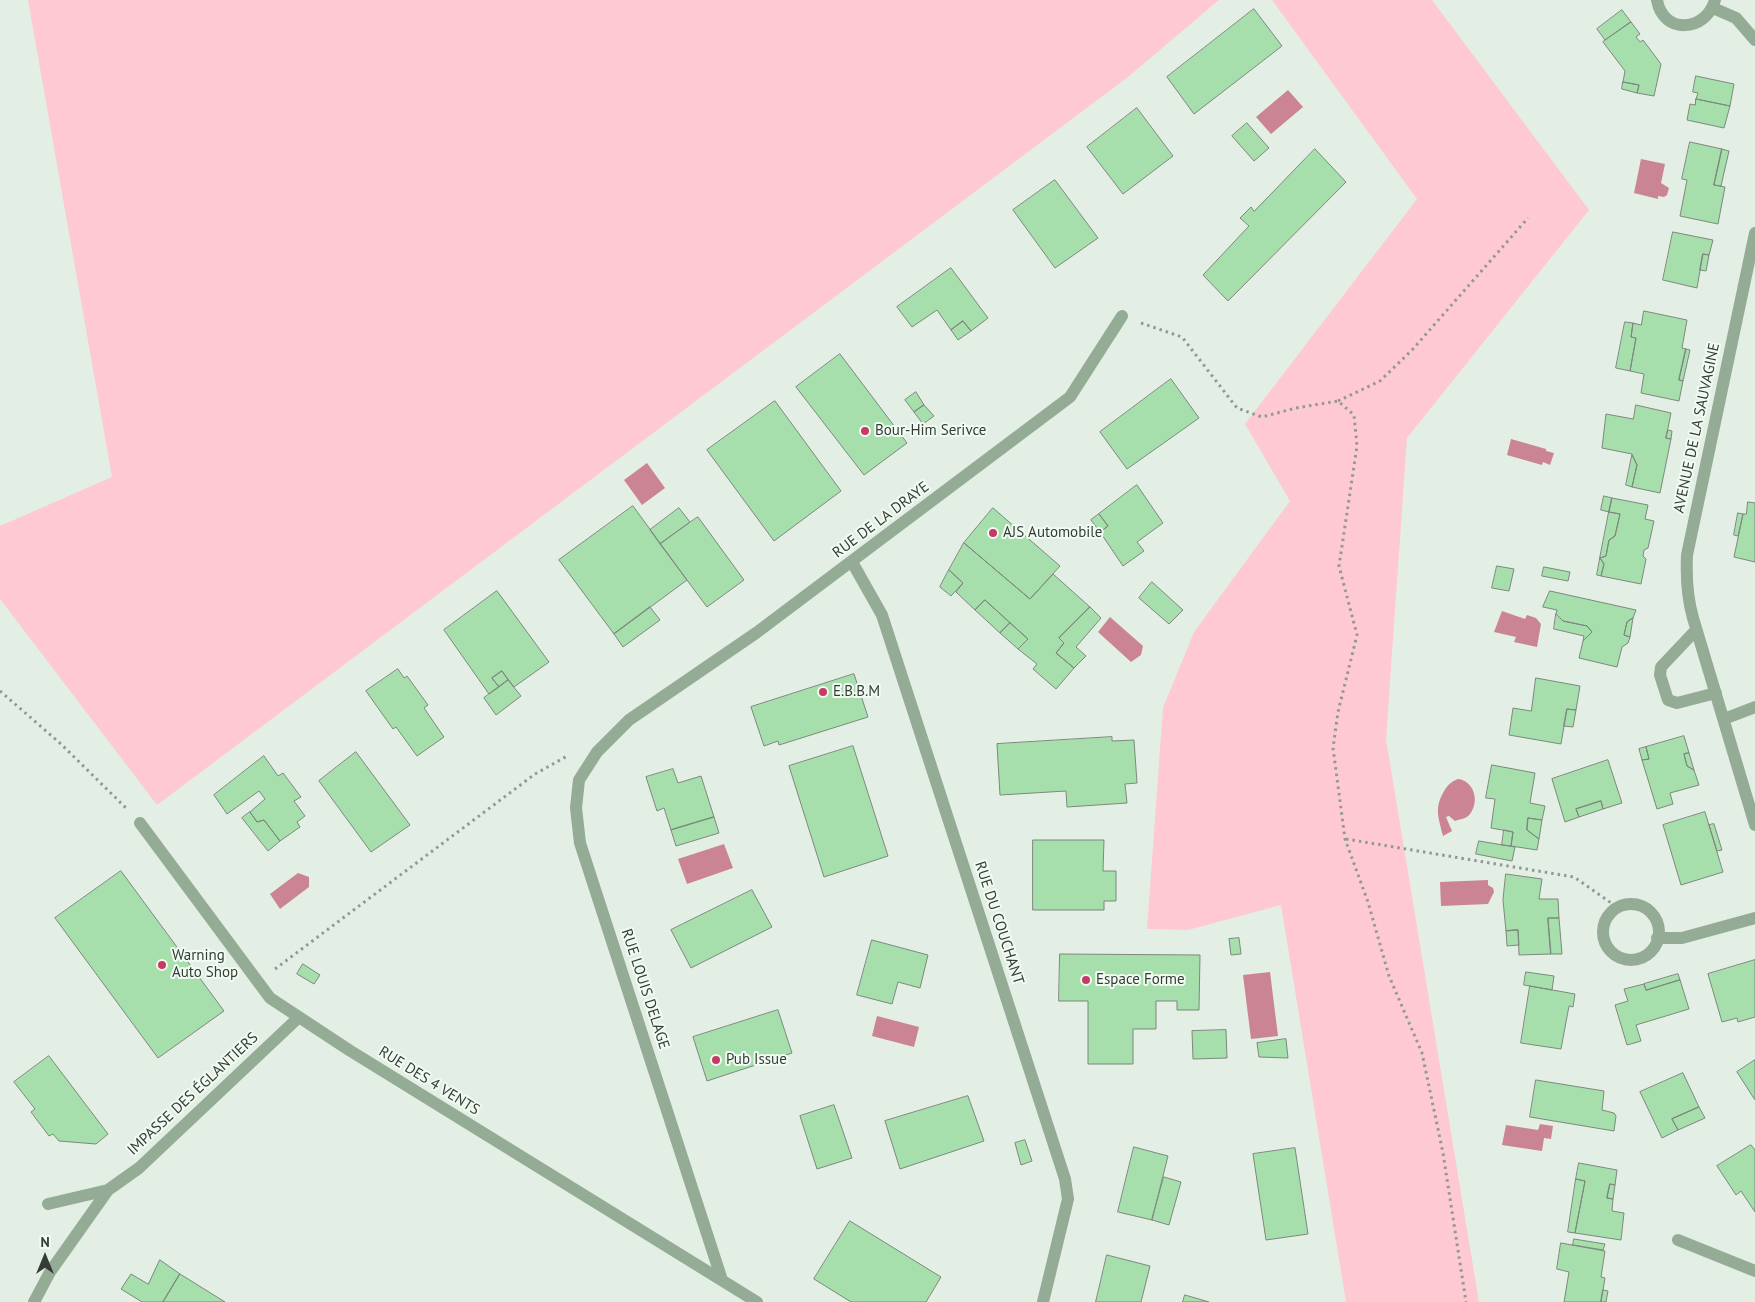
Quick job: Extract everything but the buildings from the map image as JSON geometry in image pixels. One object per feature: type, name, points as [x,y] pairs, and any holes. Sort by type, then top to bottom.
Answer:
[{"type":"street","points":[[1656,0],[1663,15],[1680,25],[1690,25],[1699,22],[1707,16],[1714,4],[1736,18],[1755,40]]},
{"type":"street","name":"AVENUE DE LA SAUVAGINE","points":[[1755,233],[1688,555],[1688,598],[1755,825]]},
{"type":"street","name":"RUE DE LA DRAYE","points":[[629,720],[756,633],[1070,397],[1122,316]]},
{"type":"street","name":"RUE DU COUCHANT","points":[[852,562],[882,615],[1065,1179],[1068,1199],[1043,1302]]},
{"type":"street","points":[[1696,630],[1661,666],[1660,675],[1668,700],[1677,703],[1716,693]]},
{"type":"street","points":[[1724,719],[1755,708]]},
{"type":"street","name":"RUE LOUIS DELAGE","points":[[629,720],[597,752],[579,780],[576,808],[580,843],[722,1280]]},
{"type":"street","name":"RUE DES 4 VENTS","points":[[140,823],[270,998],[298,1018],[757,1302]]},
{"type":"street","points":[[1632,904],[1646,908],[1655,918],[1659,933],[1655,947],[1644,957],[1630,960],[1616,956],[1606,945],[1602,931],[1607,917],[1617,907],[1632,904]]},
{"type":"street","points":[[1657,938],[1682,938],[1755,918]]},
{"type":"street","name":"IMPASSE DES ÉGLANTIERS","points":[[34,1302],[50,1272],[108,1190],[139,1168],[298,1018]]},
{"type":"street","name":"IMPASSE DES ÉGLANTIERS","points":[[48,1204],[108,1190]]},
{"type":"street","points":[[1678,1240],[1755,1271]]},
{"type":"path","points":[[1122,316],[1182,337],[1237,408],[1262,417],[1296,408],[1338,401],[1380,381],[1412,350],[1528,218]]},
{"type":"path","points":[[1338,401],[1354,415],[1357,446],[1339,566],[1357,635],[1338,712],[1333,748],[1346,839],[1368,902],[1389,976],[1422,1053],[1443,1152],[1466,1302]]},
{"type":"path","points":[[0,691],[68,750],[140,823]]},
{"type":"path","points":[[258,981],[535,774],[570,754]]},
{"type":"path","points":[[1346,839],[1574,877],[1617,907]]},
{"type":"shaded area","points":[[28,0],[1219,0],[1128,77],[157,805],[0,599],[0,526],[112,477]]},
{"type":"shaded area","points":[[1272,0],[1432,0],[1589,210],[1407,438],[1386,739],[1479,1302],[1346,1302],[1281,905],[1188,930],[1147,929],[1163,708],[1194,632],[1290,501],[1245,424],[1417,199]]},
{"type":"shaded area","points":[[1288,90],[1303,107],[1271,134],[1256,117]]},
{"type":"shaded area","points":[[1641,159],[1665,164],[1661,183],[1669,188],[1667,195],[1664,197],[1658,196],[1658,199],[1634,193]]},
{"type":"shaded area","points":[[1511,439],[1554,453],[1550,465],[1543,462],[1542,465],[1507,455]]},
{"type":"shaded area","points":[[647,463],[665,488],[642,505],[624,480]]},
{"type":"shaded area","points":[[1502,611],[1525,619],[1527,615],[1536,618],[1541,624],[1537,647],[1514,642],[1516,637],[1494,632]]},
{"type":"shaded area","points":[[1110,617],[1143,646],[1141,655],[1131,662],[1098,632]]},
{"type":"shaded area","points":[[1458,779],[1468,783],[1474,792],[1475,803],[1470,814],[1465,818],[1455,821],[1449,816],[1446,817],[1452,831],[1443,836],[1438,814],[1440,799],[1447,786]]},
{"type":"shaded area","points":[[724,844],[733,868],[687,884],[678,859]]},
{"type":"shaded area","points":[[298,873],[309,877],[309,887],[280,909],[270,894]]},
{"type":"shaded area","points":[[1488,880],[1488,885],[1493,888],[1494,892],[1488,904],[1441,906],[1440,882]]},
{"type":"shaded area","points":[[1270,972],[1278,1036],[1251,1039],[1243,975]]},
{"type":"shaded area","points":[[877,1016],[919,1027],[914,1047],[872,1036]]},
{"type":"shaded area","points":[[1540,1124],[1553,1126],[1551,1139],[1544,1138],[1542,1151],[1502,1145],[1506,1125],[1538,1130]]},
{"type":"place","name":"Bour-Him Serivce","points":[[865,431]]},
{"type":"place","name":"AJS Automobile","points":[[993,533]]},
{"type":"place","name":"E.B.B.M","points":[[823,692]]},
{"type":"place","name":"Warning Auto Shop","points":[[162,965]]},
{"type":"place","name":"Espace Forme","points":[[1086,980]]},
{"type":"place","name":"Pub Issue","points":[[716,1060]]}]
